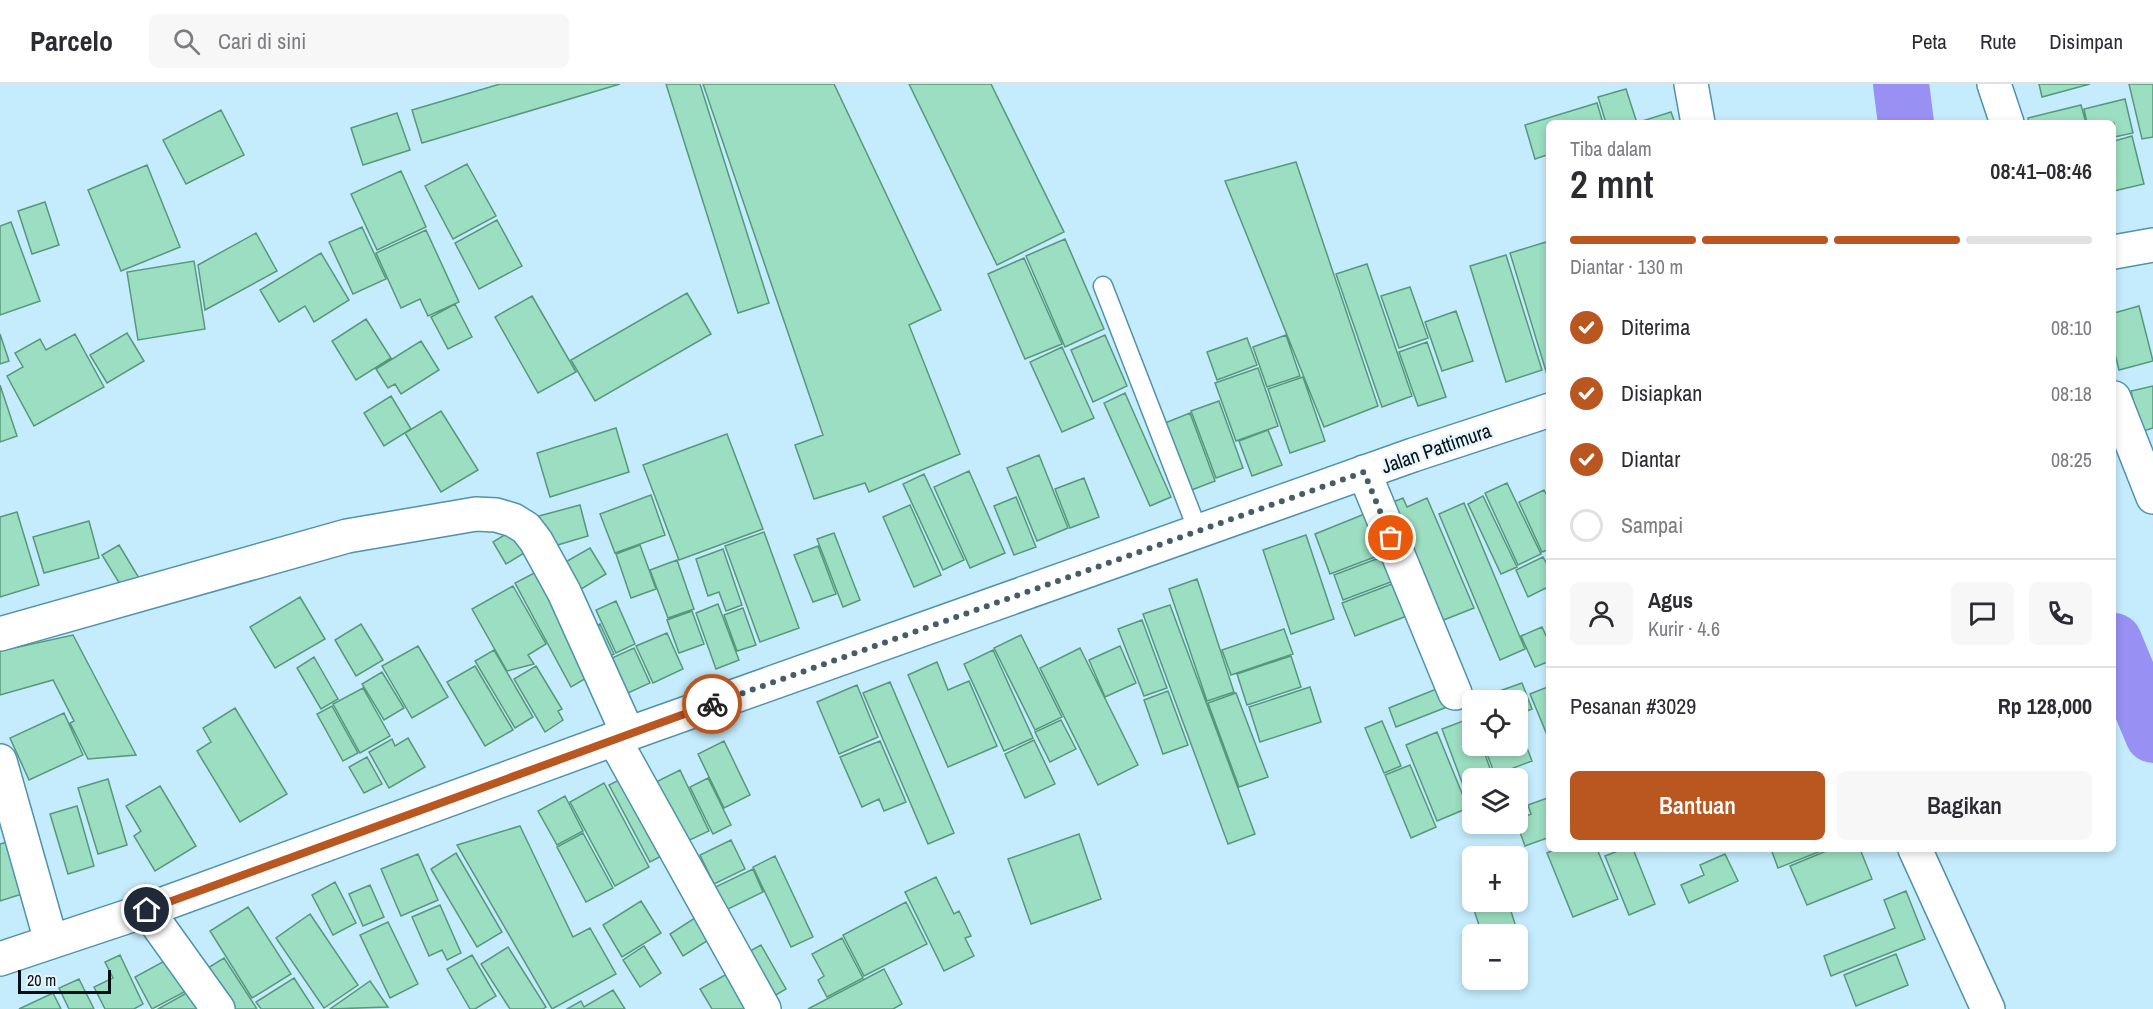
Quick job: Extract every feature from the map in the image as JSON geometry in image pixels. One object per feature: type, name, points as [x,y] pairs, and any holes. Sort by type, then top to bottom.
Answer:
[{"type":"main road","points":[[1691,84],[1697,120]]},
{"type":"main road","points":[[1994,84],[2006,120]]},
{"type":"main road","points":[[2116,252],[2153,245]]},
{"type":"main road","points":[[2116,403],[2153,497]]},
{"type":"main road","name":"Jalan Pattimura","points":[[0,959],[147,910],[1197,531],[1546,411]]},
{"type":"main road","points":[[1364,472],[1455,693]]},
{"type":"main road","points":[[0,634],[346,536],[476,514],[496,515],[526,528],[536,541],[564,592],[621,737],[764,1009]]},
{"type":"main road","points":[[0,761],[51,941]]},
{"type":"main road","points":[[1916,852],[1988,1009]]},
{"type":"main road","points":[[147,910],[218,1009]]},
{"type":"lane","points":[[1103,286],[1197,531]]},
{"type":"building","points":[[500,84],[620,84],[422,143],[412,110]]},
{"type":"building","points":[[666,84],[700,84],[769,303],[738,313]]},
{"type":"building","points":[[703,84],[834,84],[941,310],[909,325],[960,454],[869,492],[865,483],[814,499],[795,445],[823,435]]},
{"type":"building","points":[[909,84],[991,84],[1064,232],[997,265]]},
{"type":"building","points":[[2039,84],[2090,84],[2042,97]]},
{"type":"building","points":[[2129,84],[2153,84],[2153,137],[2142,139]]},
{"type":"building","points":[[1626,89],[1636,120],[1605,120],[1598,97]]},
{"type":"building","points":[[2125,99],[2133,133],[2116,137],[2116,120],[2086,120],[2084,109]]},
{"type":"building","points":[[1597,103],[1602,120],[1546,120],[1546,155],[1535,159],[1525,125]]},
{"type":"building","points":[[2081,105],[2085,120],[2028,120],[2028,118]]},
{"type":"building","points":[[221,110],[244,155],[186,184],[163,140]]},
{"type":"building","points":[[1671,112],[1674,120],[1645,120]]},
{"type":"building","points":[[397,113],[410,150],[363,165],[351,128]]},
{"type":"building","points":[[2132,136],[2144,184],[2116,191],[2116,140]]},
{"type":"building","points":[[1296,162],[1378,406],[1324,427],[1225,181]]},
{"type":"building","points":[[467,164],[496,216],[453,239],[425,186]]},
{"type":"building","points":[[147,165],[180,247],[121,271],[88,190]]},
{"type":"building","points":[[401,171],[426,227],[377,250],[351,194]]},
{"type":"building","points":[[45,202],[59,245],[32,254],[18,211]]},
{"type":"building","points":[[497,220],[522,266],[479,289],[455,243]]},
{"type":"building","points":[[11,222],[40,301],[0,315],[0,226]]},
{"type":"building","points":[[362,227],[386,279],[353,294],[329,242]]},
{"type":"building","points":[[426,230],[459,302],[428,316],[420,299],[401,308],[376,253]]},
{"type":"building","points":[[256,233],[277,271],[205,310],[198,265]]},
{"type":"building","points":[[1065,239],[1104,329],[1065,347],[1026,256]]},
{"type":"building","points":[[1546,242],[1546,371],[1510,253]]},
{"type":"building","points":[[321,253],[349,300],[314,322],[305,306],[279,322],[260,290]]},
{"type":"building","points":[[1506,255],[1542,370],[1506,382],[1470,266]]},
{"type":"building","points":[[1024,258],[1062,344],[1025,359],[988,274]]},
{"type":"building","points":[[194,261],[205,329],[138,340],[127,272]]},
{"type":"building","points":[[1367,264],[1412,396],[1382,407],[1336,274]]},
{"type":"building","points":[[1410,287],[1428,338],[1399,348],[1381,296]]},
{"type":"building","points":[[687,293],[711,334],[595,401],[571,360]]},
{"type":"building","points":[[532,296],[576,372],[538,393],[495,317]]},
{"type":"building","points":[[455,304],[472,337],[448,349],[431,317]]},
{"type":"building","points":[[2139,306],[2153,361],[2119,370],[2116,358],[2116,312]]},
{"type":"building","points":[[1456,311],[1473,361],[1442,371],[1425,322]]},
{"type":"building","points":[[366,319],[391,358],[356,380],[332,341]]},
{"type":"building","points":[[127,333],[144,361],[107,383],[90,355]]},
{"type":"building","points":[[0,334],[9,361],[0,364]]},
{"type":"building","points":[[75,334],[104,387],[34,426],[7,376],[23,367],[15,353],[40,339],[46,350]]},
{"type":"building","points":[[1105,335],[1127,386],[1093,402],[1071,350]]},
{"type":"building","points":[[1286,335],[1300,376],[1267,387],[1253,347]]},
{"type":"building","points":[[1247,338],[1257,365],[1217,380],[1207,352]]},
{"type":"building","points":[[421,341],[439,370],[401,394],[395,384],[388,388],[376,369]]},
{"type":"building","points":[[1427,342],[1446,397],[1418,406],[1399,352]]},
{"type":"building","points":[[1062,347],[1094,418],[1062,432],[1030,362]]},
{"type":"building","points":[[1258,368],[1278,426],[1236,441],[1215,383]]},
{"type":"building","points":[[1303,377],[1325,441],[1290,453],[1268,389]]},
{"type":"building","points":[[0,385],[17,436],[0,442]]},
{"type":"building","points":[[2153,386],[2153,428],[2140,432],[2131,391]]},
{"type":"building","points":[[1125,393],[1171,497],[1150,506],[1104,403]]},
{"type":"building","points":[[391,396],[411,429],[384,446],[364,413]]},
{"type":"building","points":[[1219,401],[1243,468],[1216,478],[1191,411]]},
{"type":"building","points":[[441,411],[478,470],[441,492],[405,433]]},
{"type":"building","points":[[1190,413],[1215,481],[1189,491],[1165,423]]},
{"type":"building","points":[[616,428],[629,472],[550,497],[537,453]]},
{"type":"building","points":[[1268,430],[1282,465],[1252,476],[1239,441]]},
{"type":"building","points":[[727,434],[763,529],[679,560],[643,465]]},
{"type":"building","points":[[1039,455],[1068,528],[1037,541],[1007,468]]},
{"type":"building","points":[[969,471],[1005,553],[970,568],[934,487]]},
{"type":"building","points":[[924,474],[964,560],[943,570],[903,484]]},
{"type":"building","points":[[1084,478],[1099,517],[1070,528],[1055,489]]},
{"type":"building","points":[[1507,483],[1541,554],[1518,565],[1485,493]]},
{"type":"building","points":[[1544,490],[1546,494],[1546,550],[1542,552],[1519,502]]},
{"type":"building","points":[[651,495],[665,535],[615,553],[600,514]]},
{"type":"building","points":[[1483,496],[1517,567],[1501,574],[1468,504]]},
{"type":"building","points":[[1016,497],[1036,547],[1014,555],[994,506]]},
{"type":"building","points":[[1403,498],[1407,507],[1427,498],[1474,608],[1436,623],[1386,505]]},
{"type":"building","points":[[1464,503],[1525,649],[1500,660],[1439,514]]},
{"type":"building","points":[[580,505],[588,536],[544,549],[535,517]]},
{"type":"building","points":[[910,505],[941,575],[914,587],[883,517]]},
{"type":"building","points":[[1372,511],[1388,552],[1330,574],[1315,534]]},
{"type":"building","points":[[17,512],[39,585],[0,597],[0,517]]},
{"type":"building","points":[[89,521],[99,558],[44,573],[33,537]]},
{"type":"building","points":[[516,528],[529,550],[506,564],[493,542]]},
{"type":"building","points":[[764,532],[799,628],[760,642],[725,546]]},
{"type":"building","points":[[834,533],[860,600],[843,607],[817,539]]},
{"type":"building","points":[[1306,535],[1334,619],[1291,634],[1263,550]]},
{"type":"building","points":[[119,545],[139,578],[123,589],[102,555]]},
{"type":"building","points":[[640,545],[656,589],[631,598],[616,554]]},
{"type":"building","points":[[818,546],[836,594],[813,602],[794,555]]},
{"type":"building","points":[[590,548],[606,574],[578,591],[562,564]]},
{"type":"building","points":[[723,549],[742,605],[726,611],[719,592],[708,596],[696,559]]},
{"type":"building","points":[[1387,555],[1396,580],[1343,600],[1334,575]]},
{"type":"building","points":[[1543,557],[1546,563],[1546,588],[1528,597],[1516,570]]},
{"type":"building","points":[[677,560],[694,609],[668,618],[650,570]]},
{"type":"building","points":[[540,570],[595,673],[571,687],[515,583]]},
{"type":"building","points":[[1197,579],[1234,692],[1207,701],[1169,589]]},
{"type":"building","points":[[1400,581],[1412,614],[1355,636],[1342,603]]},
{"type":"building","points":[[513,586],[546,644],[528,655],[534,664],[507,671],[472,609]]},
{"type":"building","points":[[300,597],[325,639],[275,668],[250,627]]},
{"type":"building","points":[[616,601],[635,644],[616,653],[596,610]]},
{"type":"building","points":[[718,604],[739,660],[716,669],[696,613]]},
{"type":"building","points":[[1170,605],[1255,834],[1228,844],[1143,614]]},
{"type":"building","points":[[743,608],[756,645],[737,651],[724,615]]},
{"type":"building","points":[[692,611],[704,644],[679,653],[667,620]]},
{"type":"building","points":[[1142,620],[1167,688],[1144,696],[1118,629]]},
{"type":"building","points":[[361,624],[383,660],[356,676],[335,640]]},
{"type":"building","points":[[600,624],[614,654],[600,660],[587,630]]},
{"type":"building","points":[[1542,627],[1546,636],[1546,663],[1535,667],[1521,636]]},
{"type":"building","points":[[1284,629],[1293,654],[1231,675],[1222,650]]},
{"type":"building","points":[[667,633],[683,669],[653,683],[636,646]]},
{"type":"building","points":[[73,635],[136,755],[88,759],[70,723],[74,721],[53,680],[0,695],[0,651]]},
{"type":"building","points":[[1021,635],[1062,717],[1035,730],[994,648]]},
{"type":"building","points":[[418,646],[448,697],[412,718],[382,666]]},
{"type":"building","points":[[1120,646],[1136,683],[1105,697],[1089,660]]},
{"type":"building","points":[[634,648],[650,683],[617,698],[601,663]]},
{"type":"building","points":[[1080,648],[1138,765],[1098,785],[1040,668]]},
{"type":"building","points":[[494,650],[533,717],[515,728],[475,661]]},
{"type":"building","points":[[993,650],[1033,738],[1004,751],[964,664]]},
{"type":"building","points":[[1291,656],[1301,687],[1247,705],[1237,674]]},
{"type":"building","points":[[314,657],[338,699],[321,709],[297,668]]},
{"type":"building","points":[[937,662],[948,690],[969,681],[997,746],[948,767],[908,675]]},
{"type":"building","points":[[475,666],[513,730],[485,746],[447,682]]},
{"type":"building","points":[[536,666],[562,709],[558,711],[563,720],[545,732],[514,679]]},
{"type":"building","points":[[382,672],[404,708],[384,720],[362,684]]},
{"type":"building","points":[[890,682],[954,833],[928,844],[863,693]]},
{"type":"building","points":[[1522,683],[1525,690],[1502,690]]},
{"type":"building","points":[[857,685],[878,737],[839,754],[817,702]]},
{"type":"building","points":[[1310,687],[1321,722],[1260,742],[1249,707]]},
{"type":"building","points":[[363,688],[390,736],[360,753],[333,704]]},
{"type":"building","points":[[1439,688],[1447,707],[1396,727],[1389,708]]},
{"type":"building","points":[[1546,688],[1546,732],[1530,694]]},
{"type":"building","points":[[1168,691],[1188,745],[1163,754],[1144,700]]},
{"type":"building","points":[[1236,693],[1268,777],[1239,787],[1208,703]]},
{"type":"building","points":[[1528,699],[1532,709],[1528,710]]},
{"type":"building","points":[[332,706],[358,753],[343,761],[317,714]]},
{"type":"building","points":[[235,708],[287,794],[240,822],[197,751],[211,742],[203,728]]},
{"type":"building","points":[[64,713],[83,755],[29,780],[10,738]]},
{"type":"building","points":[[1061,720],[1076,749],[1050,762],[1035,732]]},
{"type":"building","points":[[1382,721],[1401,766],[1384,773],[1365,728]]},
{"type":"building","points":[[1462,721],[1462,756],[1486,756],[1490,768],[1462,768],[1462,782],[1442,729]]},
{"type":"building","points":[[1437,732],[1462,793],[1462,811],[1437,821],[1406,745]]},
{"type":"building","points":[[408,738],[425,767],[389,788],[369,752],[392,739],[395,746]]},
{"type":"building","points":[[1034,740],[1055,784],[1025,798],[1005,754]]},
{"type":"building","points":[[724,741],[750,795],[724,808],[698,754]]},
{"type":"building","points":[[880,741],[906,802],[884,811],[879,799],[862,807],[840,757]]},
{"type":"building","points":[[1528,750],[1532,761],[1514,768],[1492,768],[1488,756],[1528,756]]},
{"type":"building","points":[[367,757],[382,784],[364,793],[349,767]]},
{"type":"building","points":[[1410,765],[1436,827],[1411,838],[1385,775]]},
{"type":"building","points":[[680,770],[709,831],[679,845],[650,785]]},
{"type":"building","points":[[631,774],[671,851],[650,862],[609,785]]},
{"type":"building","points":[[708,778],[731,825],[713,834],[690,787]]},
{"type":"building","points":[[108,779],[127,845],[98,854],[78,788]]},
{"type":"building","points":[[604,783],[649,867],[615,886],[570,802]]},
{"type":"building","points":[[160,786],[196,846],[155,871],[134,836],[141,831],[126,806]]},
{"type":"building","points":[[565,796],[583,831],[557,845],[538,811]]},
{"type":"building","points":[[1546,798],[1546,838],[1525,846],[1521,834],[1528,834],[1528,815],[1531,814],[1528,805]]},
{"type":"building","points":[[77,806],[94,866],[68,874],[50,814]]},
{"type":"building","points":[[520,826],[573,937],[590,928],[616,974],[552,1009],[457,845]]},
{"type":"building","points":[[583,833],[613,888],[586,902],[557,847]]},
{"type":"building","points":[[1079,834],[1101,899],[1031,924],[1008,859]]},
{"type":"building","points":[[731,840],[745,869],[714,884],[700,855]]},
{"type":"building","points":[[7,842],[22,894],[0,901],[0,844]]},
{"type":"building","points":[[1598,852],[1618,899],[1573,917],[1547,853]]},
{"type":"building","points":[[1615,852],[1634,852],[1655,904],[1629,915],[1605,856]]},
{"type":"building","points":[[1772,852],[1818,852],[1778,868]]},
{"type":"building","points":[[1824,852],[1861,852],[1872,879],[1807,905],[1790,866]]},
{"type":"building","points":[[456,853],[502,932],[477,947],[431,869]]},
{"type":"building","points":[[418,854],[438,900],[401,916],[381,869]]},
{"type":"building","points":[[1725,854],[1738,881],[1689,903],[1681,885],[1704,875],[1700,865]]},
{"type":"building","points":[[775,856],[813,937],[791,947],[753,867]]},
{"type":"building","points":[[753,869],[763,892],[718,914],[707,891]]},
{"type":"building","points":[[936,877],[954,914],[959,911],[971,936],[965,938],[974,956],[944,971],[905,892]]},
{"type":"building","points":[[335,882],[356,923],[333,935],[312,895]]},
{"type":"building","points":[[370,885],[384,917],[363,926],[349,894]]},
{"type":"building","points":[[1906,891],[1925,939],[1831,976],[1824,956],[1895,928],[1884,900]]},
{"type":"building","points":[[641,901],[661,933],[622,957],[603,925]]},
{"type":"building","points":[[906,902],[927,944],[864,976],[843,935]]},
{"type":"building","points":[[440,905],[461,953],[447,960],[442,950],[429,956],[412,917]]},
{"type":"building","points":[[248,907],[291,974],[252,998],[210,931]]},
{"type":"building","points":[[1475,912],[1511,912],[1515,924],[1479,924]]},
{"type":"building","points":[[310,914],[358,985],[324,1008],[276,938]]},
{"type":"building","points":[[701,914],[715,936],[683,956],[670,934]]},
{"type":"building","points":[[388,922],[418,984],[390,998],[360,935]]},
{"type":"building","points":[[842,938],[863,978],[827,997],[818,980],[824,976],[812,954]]},
{"type":"building","points":[[761,945],[786,989],[764,1002],[739,957]]},
{"type":"building","points":[[644,946],[661,973],[640,987],[623,960]]},
{"type":"building","points":[[508,947],[546,1007],[543,1009],[510,1009],[481,964]]},
{"type":"building","points":[[1896,954],[1908,985],[1856,1006],[1844,975]]},
{"type":"building","points":[[120,955],[143,1004],[134,1009],[105,1009],[94,987],[113,978],[105,962]]},
{"type":"building","points":[[472,955],[496,996],[475,1009],[470,1009],[447,969]]},
{"type":"building","points":[[170,958],[188,990],[152,1009],[135,977]]},
{"type":"building","points":[[224,958],[257,1009],[228,1009],[203,971]]},
{"type":"building","points":[[884,969],[902,1004],[893,1009],[808,1009]]},
{"type":"building","points":[[734,970],[757,1009],[712,1009],[700,989]]},
{"type":"building","points":[[294,978],[314,1009],[261,1009],[256,1002]]},
{"type":"building","points":[[79,979],[94,1009],[69,1009],[59,988]]},
{"type":"building","points":[[370,981],[388,1007],[330,1009]]},
{"type":"building","points":[[192,990],[203,1009],[158,1009]]},
{"type":"building","points":[[613,990],[625,1009],[567,1009],[581,1001],[584,1007]]},
{"type":"building","points":[[53,993],[61,1009],[19,1009]]},
{"type":"waterway","points":[[1901,84],[1906,120]]},
{"type":"waterway","points":[[2116,646],[2153,735]]},
{"type":"way so far","points":[[712,704],[1364,472],[1391,538]]},
{"type":"route","points":[[147,910],[712,704]]}]
